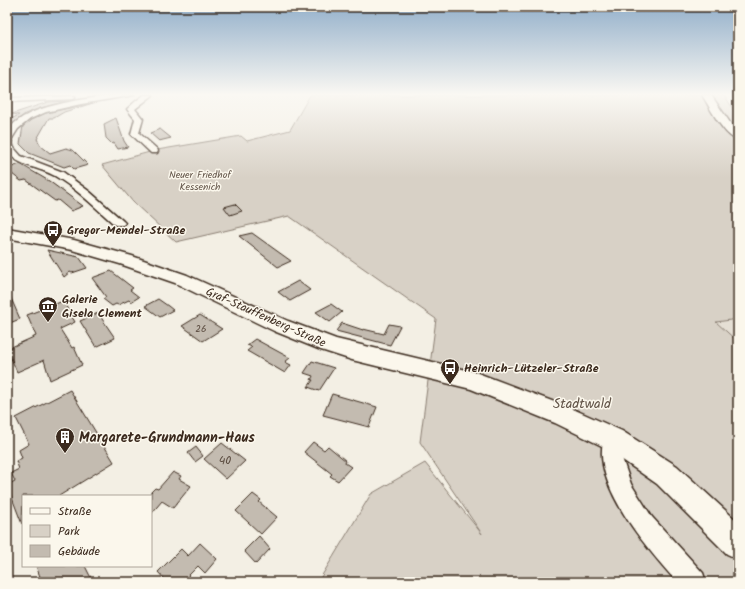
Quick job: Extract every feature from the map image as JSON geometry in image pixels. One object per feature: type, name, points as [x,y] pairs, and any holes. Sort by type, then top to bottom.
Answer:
[{"type":"street","points":[[21,122],[9,135],[7,141],[8,148],[15,156],[60,175],[119,223]]},
{"type":"street","points":[[137,122],[135,134],[154,151]]},
{"type":"street","points":[[725,122],[738,137]]},
{"type":"street","name":"Graf-Stauffenberg-Straße","points":[[7,233],[74,245],[126,260],[181,279],[315,340],[352,352],[475,381],[564,416],[613,439],[667,475],[738,543]]},
{"type":"street","points":[[613,439],[611,457],[620,486],[645,527],[694,582]]},
{"type":"shaded area","points":[[738,319],[738,342],[716,322]]},
{"type":"green space","name":"Stadtwald","points":[[294,122],[738,122],[738,319],[716,322],[738,342],[738,582],[318,582],[371,494],[425,463],[482,534],[420,442],[436,319],[289,216],[176,242],[133,202],[102,165],[157,150],[241,136],[247,141],[290,130]]},
{"type":"building","points":[[28,122],[46,122],[37,139],[41,146],[50,153],[66,148],[73,150],[88,165],[74,169],[70,165],[64,167],[29,153],[20,144],[23,126]]},
{"type":"building","points":[[118,122],[124,141],[128,147],[118,149],[114,143],[112,144],[106,138],[104,124]]},
{"type":"building","points":[[160,129],[171,138],[159,141],[150,133]]},
{"type":"building","points":[[20,164],[49,181],[83,206],[71,211],[58,200],[55,201],[26,180],[21,181],[7,170]]},
{"type":"building","points":[[235,204],[242,211],[230,215],[224,207]]},
{"type":"building","points":[[252,233],[291,261],[278,267],[239,236]]},
{"type":"building","points":[[47,250],[79,257],[87,268],[72,273],[70,272],[64,277]]},
{"type":"building","points":[[111,271],[133,288],[130,290],[139,297],[131,302],[129,300],[112,306],[103,299],[106,297],[92,278]]},
{"type":"building","points":[[298,281],[310,290],[290,301],[278,292]]},
{"type":"building","points":[[7,289],[20,319],[7,324]]},
{"type":"building","points":[[158,299],[173,310],[160,317],[145,306]]},
{"type":"building","points":[[63,301],[75,322],[60,329],[72,348],[74,347],[82,365],[50,380],[44,360],[17,372],[7,349],[36,336],[27,315]]},
{"type":"building","points":[[331,304],[342,312],[330,322],[316,312]]},
{"type":"building","points":[[98,313],[115,338],[96,347],[80,321]]},
{"type":"building","points":[[200,315],[222,329],[203,341],[182,326]]},
{"type":"building","points":[[342,323],[363,330],[384,334],[389,324],[400,326],[390,345],[336,331]]},
{"type":"building","points":[[255,339],[290,358],[285,362],[291,365],[285,373],[247,351],[252,347],[247,345]]},
{"type":"building","points":[[312,361],[334,368],[319,391],[308,387],[313,380],[311,380],[313,376],[304,373]]},
{"type":"building","name":"Margarete-Grundmann-Haus","points":[[70,390],[114,462],[61,495],[22,495],[22,524],[7,485],[15,481],[11,473],[19,469],[16,461],[22,458],[19,450],[29,444],[16,418]]},
{"type":"building","points":[[332,394],[377,407],[369,427],[323,415]]},
{"type":"building","points":[[313,442],[324,450],[328,446],[351,467],[338,481],[330,476],[332,474],[304,452]]},
{"type":"building","points":[[222,443],[245,461],[226,479],[204,459]]},
{"type":"building","points":[[196,447],[203,456],[195,462],[188,453]]},
{"type":"building","points":[[173,472],[181,476],[179,479],[191,486],[173,508],[162,501],[152,513],[151,492],[155,488],[158,489]]},
{"type":"building","points":[[253,494],[261,500],[259,502],[277,517],[261,534],[236,511]]},
{"type":"building","points":[[259,536],[270,549],[256,564],[244,551]]},
{"type":"building","points":[[200,543],[217,559],[205,573],[198,566],[182,582],[167,582],[158,572],[181,549],[188,556]]},
{"type":"building","points":[[36,567],[86,567],[93,582],[42,582]]},
{"type":"place","name":"Gregor-Mendel-Straße","points":[[53,247]]},
{"type":"place","name":"Galerie Gisela Clement","points":[[48,323]]},
{"type":"place","name":"Heinrich-Lützeler-Straße","points":[[450,385]]},
{"type":"place","name":"Margarete-Grundmann-Haus","points":[[65,454]]},
{"type":"park label","name":"Neuer Friedhof Kessenich","points":[[200,180]]}]
